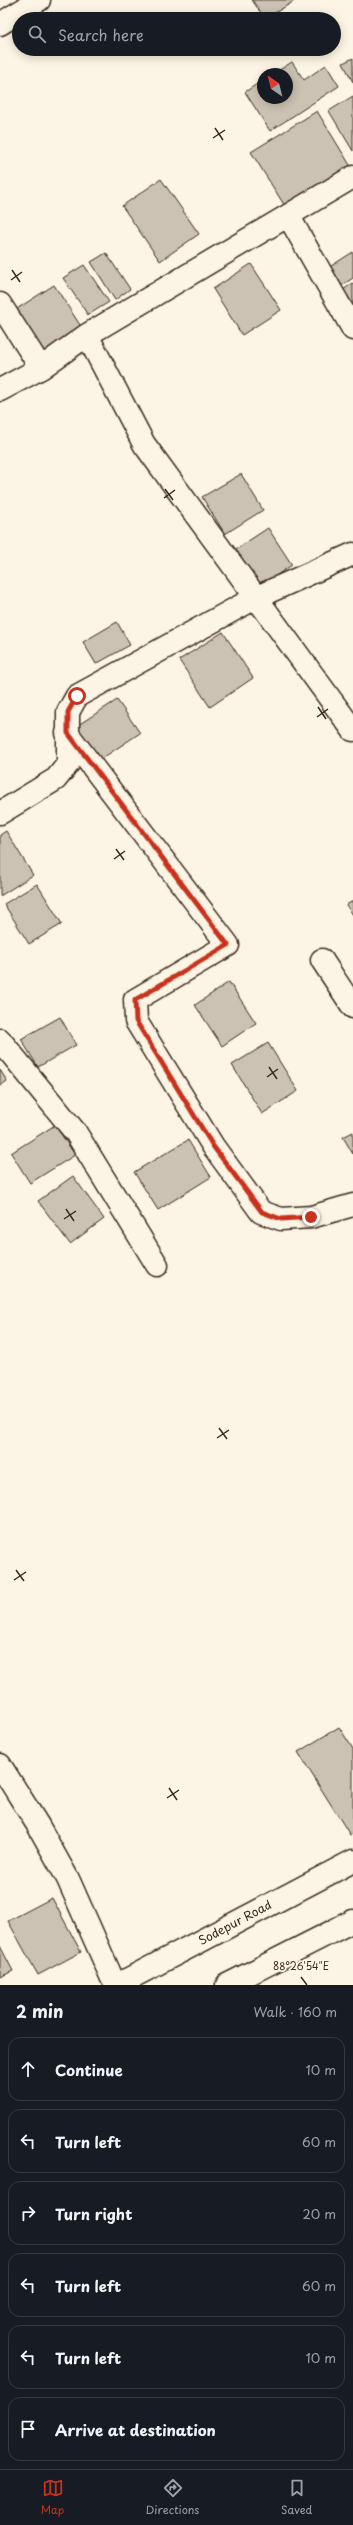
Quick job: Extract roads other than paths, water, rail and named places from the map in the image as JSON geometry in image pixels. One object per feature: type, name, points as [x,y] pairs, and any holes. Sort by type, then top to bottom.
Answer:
[{"type":"street","points":[[20,12],[39,0]]},
{"type":"street","points":[[0,24],[12,17]]},
{"type":"street","points":[[0,390],[41,368],[87,335],[289,217],[353,177]]},
{"type":"street","points":[[289,217],[353,329]]},
{"type":"street","points":[[0,304],[41,368]]},
{"type":"street","points":[[87,335],[144,444],[255,598],[353,730]]},
{"type":"street","points":[[0,814],[56,779],[68,764],[68,712],[77,696],[255,598],[353,554]]},
{"type":"street","points":[[68,733],[228,945],[135,1000],[136,1021],[213,1146],[262,1212],[281,1219],[311,1217],[353,1204]]},
{"type":"street","points":[[322,960],[353,1007]]},
{"type":"street","points":[[0,1040],[76,1134],[157,1265]]},
{"type":"street","points":[[0,1765],[39,1827],[68,1879],[116,1985]]},
{"type":"street","name":"Sodepur Road","points":[[116,1985],[353,1861]]},
{"type":"street","points":[[227,1985],[353,1920]]}]
